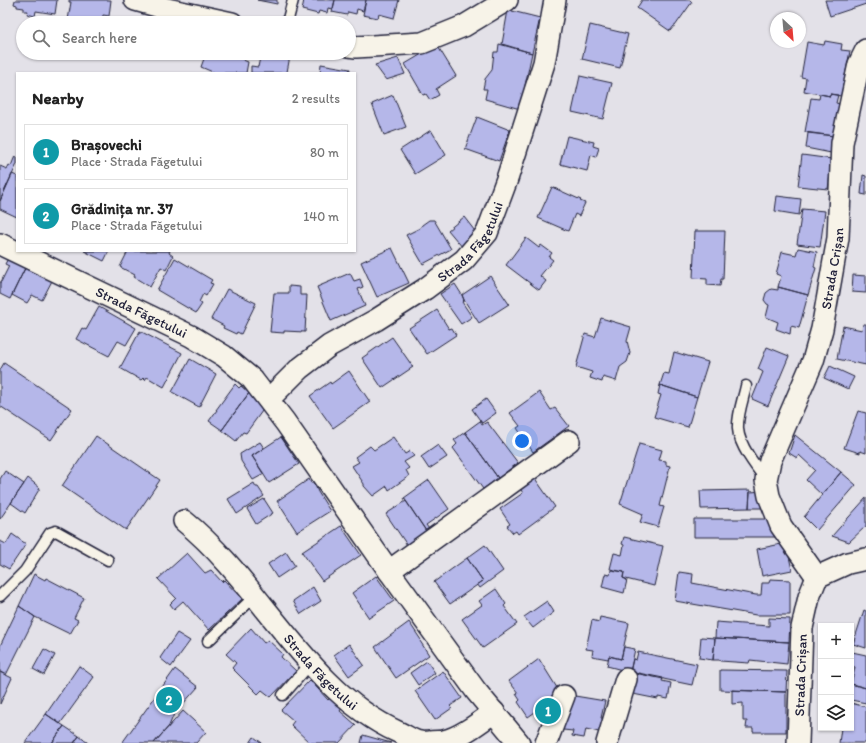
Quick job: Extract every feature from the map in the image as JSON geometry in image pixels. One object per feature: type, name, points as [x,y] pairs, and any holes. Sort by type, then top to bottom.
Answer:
[{"type":"street","points":[[135,0],[200,16]]},
{"type":"street","points":[[356,47],[422,42],[464,26],[507,0]]},
{"type":"street","name":"Strada Făgetului","points":[[269,399],[299,369],[329,346],[376,320],[425,289],[464,260],[487,233],[507,179],[544,63],[555,0]]},
{"type":"street","name":"Strada Crișan","points":[[798,743],[802,628],[809,597],[817,577],[781,526],[769,496],[766,480],[770,461],[813,361],[822,329],[838,238],[842,143],[859,95],[859,64],[866,50]]},
{"type":"street","name":"Strada Făgetului","points":[[0,244],[16,252]]},
{"type":"street","name":"Strada Făgetului","points":[[17,252],[191,336],[224,356],[252,379],[269,399],[389,571],[476,691],[519,743]]},
{"type":"street","points":[[389,571],[568,441]]},
{"type":"street","name":"Strada Făgetului","points":[[184,521],[200,533],[227,562],[311,664],[344,696],[371,717],[392,730],[420,742],[444,741],[464,732],[494,712]]},
{"type":"street","points":[[817,577],[848,563],[866,559]]},
{"type":"street","points":[[607,743],[626,679]]},
{"type":"street","points":[[546,743],[564,696]]},
{"type":"lane","points":[[288,16],[293,0]]},
{"type":"lane","name":"Strada Crișan","points":[[746,386],[738,420],[738,430],[742,444],[766,480]]},
{"type":"lane","points":[[0,596],[25,571],[50,533],[56,531],[108,560]]},
{"type":"lane","points":[[208,641],[255,596]]},
{"type":"lane","points":[[283,695],[311,664]]},
{"type":"building","points":[[15,0],[57,0],[55,14],[36,11],[35,16],[27,14],[28,11],[24,11],[24,8],[17,7],[17,5],[14,4]]},
{"type":"building","points":[[69,0],[111,0],[109,16],[69,16],[71,2],[69,2]]},
{"type":"building","points":[[257,0],[277,0],[277,4]]},
{"type":"building","points":[[304,0],[335,0],[333,9],[328,8],[327,13],[319,11],[318,14],[302,10]]},
{"type":"building","points":[[335,0],[366,0],[363,11],[357,9],[356,14],[348,12],[347,15],[332,12]]},
{"type":"building","points":[[366,0],[399,0],[394,18],[379,14],[378,18],[363,15]]},
{"type":"building","points":[[642,0],[690,0],[692,2],[670,31],[637,8]]},
{"type":"building","points":[[825,0],[866,0],[866,4],[830,16]]},
{"type":"building","points":[[508,10],[540,18],[532,53],[502,44]]},
{"type":"building","points":[[590,25],[628,34],[620,68],[582,59]]},
{"type":"building","points":[[825,41],[842,44],[841,50],[850,51],[841,96],[830,94],[830,96],[804,91],[806,78],[801,77],[807,42],[824,45]]},
{"type":"building","points":[[499,44],[532,53],[520,109],[485,99],[487,89],[483,89],[485,79],[492,70],[494,52],[498,52]]},
{"type":"building","points":[[437,45],[456,76],[436,89],[439,95],[430,100],[426,94],[423,95],[405,64]]},
{"type":"building","points":[[398,58],[405,74],[386,80],[375,65]]},
{"type":"building","points":[[204,60],[243,60],[248,62],[246,72],[213,72],[201,67]]},
{"type":"building","points":[[260,60],[289,60],[287,72],[251,72],[251,66],[258,67]]},
{"type":"building","points":[[321,64],[350,69],[349,72],[320,72]]},
{"type":"building","points":[[580,76],[612,83],[603,119],[572,112]]},
{"type":"building","points":[[820,94],[830,96],[830,94],[838,95],[836,103],[840,104],[834,136],[805,132],[811,98],[819,99]]},
{"type":"building","points":[[393,95],[406,127],[384,135],[372,104]]},
{"type":"building","points":[[477,117],[510,130],[499,161],[465,149]]},
{"type":"building","points":[[431,130],[446,155],[415,174],[400,150]]},
{"type":"building","points":[[808,133],[834,136],[831,153],[806,148]]},
{"type":"building","points":[[567,136],[594,142],[593,146],[599,148],[596,157],[591,155],[587,171],[560,164]]},
{"type":"building","points":[[802,155],[832,159],[828,189],[798,186]]},
{"type":"building","points":[[15,156],[16,166],[0,201],[0,166],[7,169],[9,165],[11,166]]},
{"type":"building","points":[[12,174],[16,176],[16,217],[0,209],[0,201]]},
{"type":"building","points":[[863,175],[866,176],[866,195],[861,194]]},
{"type":"building","points":[[552,187],[585,203],[579,216],[575,214],[568,231],[538,218]]},
{"type":"building","points":[[777,196],[801,199],[799,215],[775,211]]},
{"type":"building","points":[[802,209],[825,211],[820,247],[797,244]]},
{"type":"building","points":[[464,217],[478,235],[463,248],[448,230]]},
{"type":"building","points":[[429,220],[434,220],[451,249],[423,264],[406,235],[420,228]]},
{"type":"building","points":[[695,231],[725,231],[723,279],[721,279],[720,286],[707,285],[707,279],[693,278]]},
{"type":"building","points":[[526,238],[539,248],[541,245],[552,253],[549,257],[553,260],[540,276],[546,281],[539,290],[506,265]]},
{"type":"building","points":[[392,248],[409,283],[377,297],[361,262]]},
{"type":"building","points":[[798,248],[817,252],[814,267],[816,268],[808,295],[778,287],[781,276],[776,274],[782,252],[796,255]]},
{"type":"building","points":[[86,252],[108,252],[104,261]]},
{"type":"building","points":[[128,252],[170,252],[173,256],[166,270],[161,267],[150,287],[134,277],[135,275],[120,267]]},
{"type":"building","points":[[11,253],[28,262],[10,299],[0,294],[0,282],[9,266],[5,264]]},
{"type":"building","points":[[175,258],[212,280],[210,283],[213,284],[206,296],[203,294],[199,302],[202,304],[196,313],[157,290]]},
{"type":"building","points":[[28,262],[55,275],[42,300],[32,295],[27,303],[12,295]]},
{"type":"building","points":[[350,273],[354,281],[360,279],[363,287],[358,289],[365,306],[331,321],[317,287]]},
{"type":"building","points":[[853,275],[866,276],[866,293],[852,292]]},
{"type":"building","points":[[490,276],[509,304],[479,323],[462,295]]},
{"type":"building","points":[[455,284],[464,300],[462,302],[472,317],[461,324],[440,294]]},
{"type":"building","points":[[289,286],[300,287],[300,295],[307,295],[305,332],[270,332],[274,293],[289,293]]},
{"type":"building","points":[[778,287],[808,295],[799,328],[791,326],[790,334],[776,329],[778,322],[766,317],[769,305],[764,300],[766,293],[771,289],[778,290]]},
{"type":"building","points":[[227,289],[256,303],[241,334],[237,332],[236,334],[223,328],[224,326],[211,319]]},
{"type":"building","points":[[99,307],[136,328],[126,345],[118,341],[109,356],[76,339],[82,328],[86,330]]},
{"type":"building","points":[[437,310],[449,329],[452,328],[456,335],[427,354],[409,328]]},
{"type":"building","points":[[601,318],[631,327],[627,341],[630,353],[627,362],[620,367],[616,381],[603,377],[602,382],[590,378],[592,372],[576,367],[585,334],[595,337]]},
{"type":"building","points":[[863,324],[866,324],[866,365],[837,359],[843,326],[862,330]]},
{"type":"building","points":[[140,331],[182,353],[164,387],[147,377],[145,380],[143,378],[141,380],[120,368]]},
{"type":"building","points":[[392,337],[413,367],[382,388],[362,358]]},
{"type":"building","points":[[767,347],[789,356],[768,406],[752,399],[763,372],[758,369]]},
{"type":"building","points":[[674,352],[708,362],[697,397],[660,385],[664,373],[669,374]]},
{"type":"building","points":[[190,359],[216,374],[199,407],[172,392]]},
{"type":"building","points":[[4,363],[72,409],[51,440],[0,406],[0,370]]},
{"type":"building","points":[[830,366],[854,377],[848,389],[824,378]]},
{"type":"building","points":[[349,371],[370,402],[333,428],[310,396],[330,382],[331,384]]},
{"type":"building","points":[[235,384],[239,388],[241,386],[249,393],[222,430],[209,421]]},
{"type":"building","points":[[660,385],[697,397],[688,427],[654,417],[661,395],[658,394]]},
{"type":"building","points":[[539,392],[551,410],[555,408],[569,426],[533,452],[517,428],[520,426],[510,413]]},
{"type":"building","points":[[249,393],[265,407],[246,433],[243,432],[236,441],[222,430]]},
{"type":"building","points":[[486,399],[496,413],[482,423],[472,409]]},
{"type":"building","points":[[858,411],[866,413],[866,453],[860,451],[860,453],[844,448]]},
{"type":"building","points":[[480,421],[482,425],[487,422],[518,463],[498,478],[465,432]]},
{"type":"building","points":[[465,432],[498,478],[483,489],[453,448],[457,444],[454,440]]},
{"type":"building","points":[[795,435],[841,472],[822,495],[806,480],[815,470],[799,455],[797,458],[789,453]]},
{"type":"building","points":[[96,436],[160,480],[126,530],[62,486]]},
{"type":"building","points":[[281,437],[299,464],[269,483],[252,456]]},
{"type":"building","points":[[393,437],[405,454],[410,451],[414,456],[404,462],[409,468],[406,470],[409,476],[389,490],[387,486],[373,496],[364,486],[352,466],[359,462],[355,457],[370,446],[374,450]]},
{"type":"building","points":[[260,442],[264,448],[252,456],[264,474],[253,480],[241,461],[240,454]]},
{"type":"building","points":[[639,444],[662,450],[659,460],[666,461],[666,465],[670,466],[660,506],[664,507],[658,527],[640,522],[643,514],[620,504]]},
{"type":"building","points":[[438,445],[447,457],[429,469],[421,457]]},
{"type":"building","points":[[5,471],[24,484],[0,519],[0,479]]},
{"type":"building","points":[[841,472],[856,485],[817,530],[804,517]]},
{"type":"building","points":[[534,477],[555,507],[518,534],[516,531],[513,533],[507,526],[510,524],[500,509],[523,493],[519,487]]},
{"type":"building","points":[[28,478],[40,488],[25,513],[11,503]]},
{"type":"building","points":[[309,479],[311,483],[314,483],[330,511],[297,532],[277,501]]},
{"type":"building","points":[[429,480],[449,509],[426,525],[429,529],[426,531],[404,498]]},
{"type":"building","points":[[254,483],[264,496],[237,514],[228,499]]},
{"type":"building","points":[[750,490],[749,508],[701,509],[700,491]]},
{"type":"building","points":[[764,491],[770,508],[749,508],[750,492]]},
{"type":"building","points":[[866,498],[866,526],[849,542],[832,536]]},
{"type":"building","points":[[264,499],[273,513],[256,524],[247,509]]},
{"type":"building","points":[[406,501],[426,531],[407,545],[386,514]]},
{"type":"building","points":[[694,519],[775,519],[780,537],[694,537]]},
{"type":"building","points":[[341,526],[361,555],[322,581],[302,552]]},
{"type":"building","points":[[12,534],[26,544],[9,569],[0,564],[0,541],[6,544]]},
{"type":"building","points":[[624,537],[663,546],[654,586],[623,578],[624,572],[610,569],[614,553],[622,555],[624,545],[622,544]]},
{"type":"building","points":[[786,543],[792,570],[762,576],[757,549]]},
{"type":"building","points":[[485,545],[503,571],[480,588],[477,584],[483,581],[467,558]]},
{"type":"building","points":[[286,552],[295,566],[277,578],[268,564]]},
{"type":"building","points":[[187,553],[205,573],[211,570],[222,582],[224,580],[242,599],[209,630],[183,601],[174,609],[170,604],[176,598],[158,579]]},
{"type":"building","points":[[467,558],[483,581],[450,604],[434,582]]},
{"type":"building","points":[[611,570],[624,572],[623,578],[627,580],[624,593],[602,587],[605,574],[610,575]]},
{"type":"building","points":[[679,572],[693,574],[692,583],[756,595],[761,595],[762,583],[769,583],[770,579],[790,580],[790,615],[756,615],[675,601]]},
{"type":"building","points":[[34,574],[45,580],[46,578],[84,598],[74,618],[78,620],[70,634],[35,617],[19,606]]},
{"type":"building","points":[[376,576],[394,601],[369,618],[352,593]]},
{"type":"building","points":[[313,587],[321,601],[301,614],[293,601]]},
{"type":"building","points":[[496,589],[506,604],[504,606],[517,624],[483,648],[462,619],[482,605],[479,601]]},
{"type":"building","points":[[547,601],[554,612],[533,628],[524,617]]},
{"type":"building","points":[[19,606],[35,617],[6,675],[0,672],[0,646]]},
{"type":"building","points":[[864,610],[866,611],[866,648],[854,644]]},
{"type":"building","points":[[600,617],[629,623],[621,659],[609,656],[608,659],[592,656],[593,650],[586,649],[592,620],[599,622]]},
{"type":"building","points":[[769,618],[790,619],[789,642],[715,638],[716,622],[769,626]]},
{"type":"building","points":[[409,622],[429,655],[396,678],[375,647]]},
{"type":"building","points":[[251,628],[264,643],[268,640],[283,654],[281,657],[296,671],[271,697],[262,690],[258,694],[232,668],[236,663],[226,654]]},
{"type":"building","points":[[177,633],[190,641],[171,667],[160,658]]},
{"type":"building","points":[[701,637],[715,638],[713,660],[699,658]]},
{"type":"building","points":[[715,638],[789,642],[787,664],[750,660],[749,663],[713,660]]},
{"type":"building","points":[[349,644],[364,665],[349,676],[334,655]]},
{"type":"building","points":[[624,647],[635,649],[630,672],[607,666],[609,656],[621,659]]},
{"type":"building","points":[[44,649],[55,655],[44,675],[33,669]]},
{"type":"building","points":[[638,652],[697,664],[692,685],[630,672],[633,659],[636,660]]},
{"type":"building","points":[[854,652],[866,655],[866,688],[854,685]]},
{"type":"building","points":[[539,659],[559,691],[549,699],[551,701],[528,717],[518,702],[520,700],[516,694],[518,693],[509,681]]},
{"type":"building","points":[[427,661],[435,673],[418,685],[410,673]]},
{"type":"building","points":[[79,666],[94,677],[60,724],[46,714]]},
{"type":"building","points":[[175,669],[198,687],[174,714],[169,726],[154,743],[122,743]]},
{"type":"building","points":[[720,670],[787,671],[786,692],[720,690]]},
{"type":"building","points":[[443,671],[462,698],[450,706],[452,708],[435,720],[415,691]]},
{"type":"building","points":[[0,672],[12,678],[0,704]]},
{"type":"building","points":[[638,673],[663,678],[662,681],[671,683],[668,699],[658,697],[658,699],[633,694]]},
{"type":"building","points":[[310,680],[328,700],[331,697],[342,708],[340,711],[356,725],[339,743],[310,743],[291,725],[294,721],[281,710]]},
{"type":"building","points":[[854,685],[866,688],[866,703],[854,701]]},
{"type":"building","points":[[732,690],[786,692],[786,732],[753,732],[753,728],[746,728],[747,721],[743,721],[743,703],[732,704]]},
{"type":"building","points":[[569,695],[605,701],[601,718],[609,720],[599,732],[586,729],[584,738],[572,736],[573,731],[563,730]]},
{"type":"building","points":[[854,704],[866,707],[866,743],[839,743],[841,731],[854,731]]},
{"type":"building","points":[[183,711],[206,732],[196,743],[154,743]]},
{"type":"building","points":[[46,714],[64,726],[52,743],[25,743]]},
{"type":"building","points":[[64,726],[79,736],[74,743],[52,743]]},
{"type":"building","points":[[363,735],[391,743],[361,743]]},
{"type":"building","points":[[79,736],[88,743],[74,743]]},
{"type":"building","points":[[254,737],[262,743],[250,743]]},
{"type":"place","name":"Grădinița nr. 37","points":[[169,700]]},
{"type":"place","name":"Brașovechi","points":[[548,711]]}]
